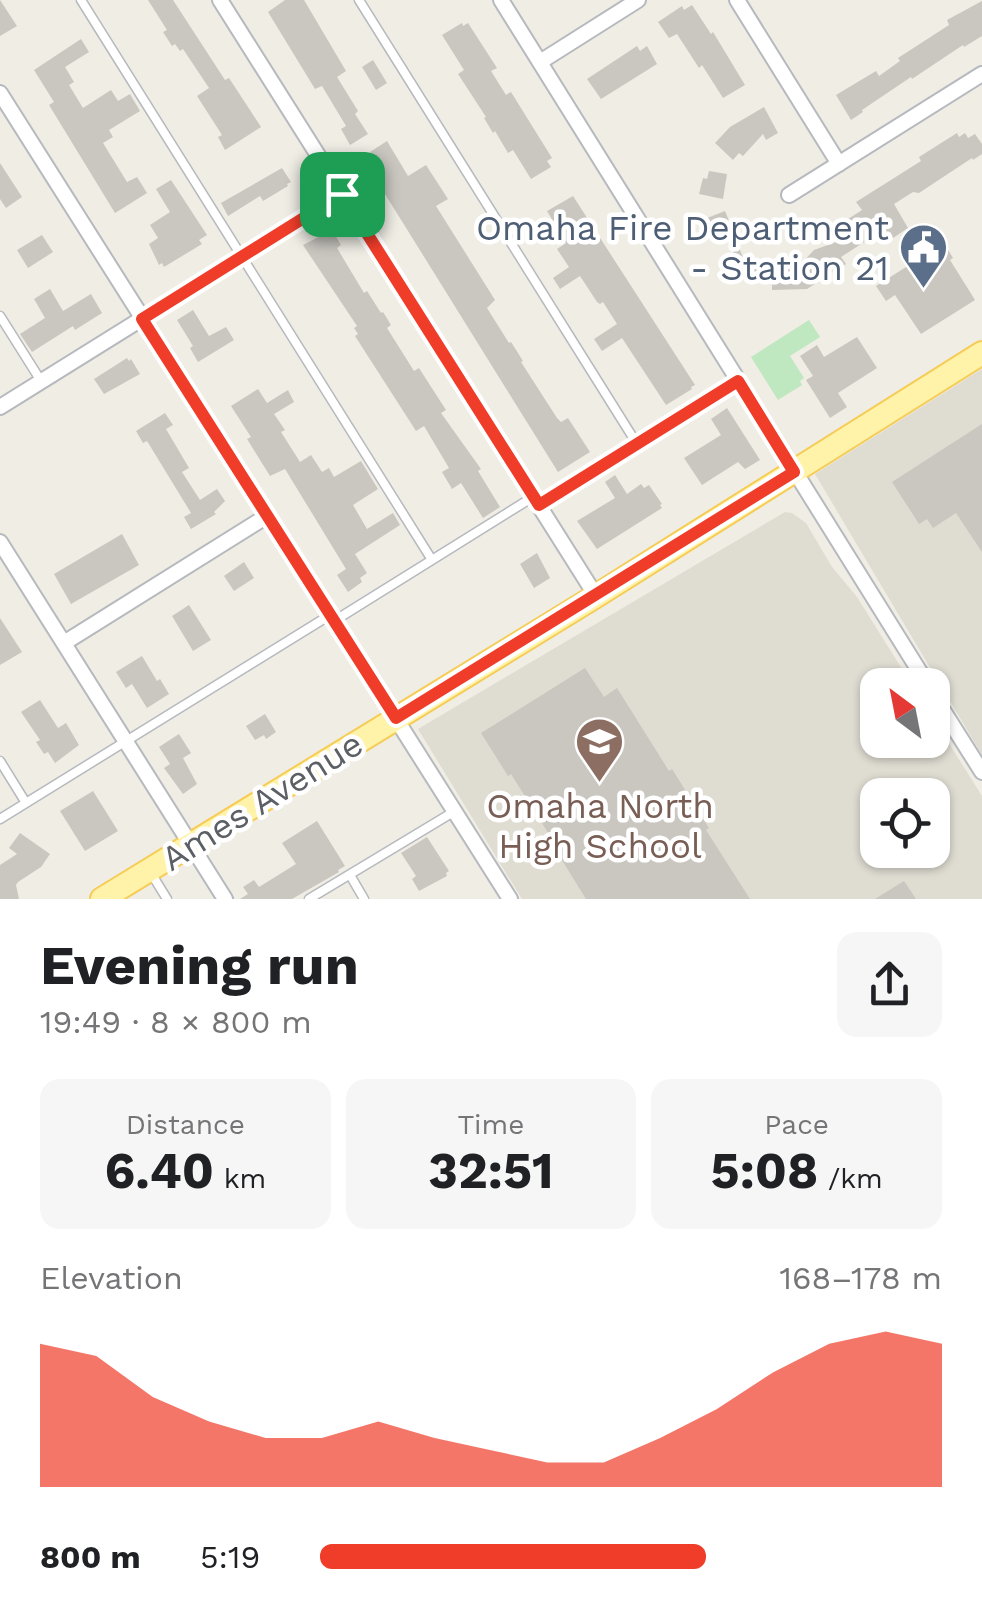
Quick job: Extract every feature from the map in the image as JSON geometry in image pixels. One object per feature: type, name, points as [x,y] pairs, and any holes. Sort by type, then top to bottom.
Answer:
[{"type":"main road","name":"Ames Avenue","points":[[108,898],[154,879],[190,845],[982,353]]},
{"type":"street","points":[[220,0],[596,596]]},
{"type":"street","points":[[501,0],[917,668]]},
{"type":"street","points":[[540,62],[638,0]]},
{"type":"street","points":[[736,0],[839,164]]},
{"type":"street","points":[[789,195],[982,74]]},
{"type":"street","points":[[0,93],[510,899]]},
{"type":"street","points":[[0,407],[342,194]]},
{"type":"street","points":[[64,643],[267,516]]},
{"type":"street","points":[[0,542],[225,899]]},
{"type":"street","points":[[950,717],[977,753],[982,772]]},
{"type":"lane","points":[[81,0],[432,560]]},
{"type":"lane","points":[[359,0],[637,444]]},
{"type":"lane","points":[[0,316],[42,381]]},
{"type":"lane","points":[[0,819],[332,618],[637,444],[738,381]]},
{"type":"lane","points":[[0,761],[26,803]]},
{"type":"lane","points":[[309,899],[455,810]]},
{"type":"lane","points":[[350,876],[364,899]]},
{"type":"lane","points":[[154,879],[157,899]]},
{"type":"lane","points":[[154,879],[167,899]]},
{"type":"shaded area","points":[[982,369],[982,755],[950,701],[950,668],[930,668],[815,474]]},
{"type":"shaded area","points":[[785,512],[806,523],[901,668],[860,668],[860,758],[950,758],[950,745],[982,796],[982,899],[522,899],[418,729]]},
{"type":"green space","points":[[809,320],[820,337],[790,356],[804,378],[800,381],[802,385],[778,400],[751,357]]},
{"type":"building","points":[[0,0],[17,26],[0,36]]},
{"type":"building","points":[[148,0],[173,0],[261,127],[225,150],[218,137],[222,135],[197,96],[209,88],[183,49],[172,46]]},
{"type":"building","points":[[285,0],[304,0],[346,71],[337,77],[368,134],[350,145],[341,129],[346,126],[322,86],[315,89],[268,12]]},
{"type":"building","points":[[982,1],[982,36],[911,77],[851,120],[836,95],[876,71],[879,76],[900,61],[898,58],[949,25],[947,20]]},
{"type":"building","points":[[692,5],[745,85],[723,98],[677,34],[669,38],[658,22],[682,6],[684,10]]},
{"type":"building","points":[[468,23],[497,68],[491,71],[506,95],[511,92],[552,158],[547,161],[551,167],[531,179],[513,150],[508,153],[493,133],[458,74],[464,70],[442,35]]},
{"type":"building","points":[[81,39],[89,52],[65,67],[74,82],[69,85],[83,108],[111,90],[118,101],[130,94],[140,111],[109,130],[113,137],[103,143],[127,182],[137,177],[147,193],[115,213],[49,105],[54,102],[34,70]]},
{"type":"building","points":[[637,46],[640,51],[647,46],[657,64],[601,99],[587,79]]},
{"type":"building","points":[[373,60],[387,83],[376,90],[362,67]]},
{"type":"building","points":[[764,107],[778,133],[766,140],[763,134],[743,156],[739,153],[733,160],[715,143],[730,127]]},
{"type":"building","points":[[957,133],[959,137],[965,133],[968,138],[975,134],[982,144],[982,154],[894,204],[908,228],[887,242],[880,232],[841,257],[846,264],[807,289],[772,290],[772,265],[801,264],[814,250],[839,241],[844,234],[841,229],[848,225],[845,221],[862,210],[856,202]]},
{"type":"building","points":[[387,141],[408,176],[426,165],[448,199],[436,206],[495,300],[487,308],[557,418],[561,422],[568,418],[590,452],[558,472],[375,178],[382,173],[370,152]]},
{"type":"building","points":[[0,163],[22,197],[6,208],[0,199]]},
{"type":"building","points":[[282,168],[291,182],[288,186],[263,201],[260,196],[228,216],[221,203]]},
{"type":"building","points":[[709,171],[727,174],[723,199],[699,194]]},
{"type":"building","points":[[171,180],[207,235],[199,240],[202,244],[164,267],[159,265],[149,244],[158,238],[150,225],[170,212],[156,189]]},
{"type":"building","points":[[573,196],[695,385],[666,405],[622,338],[602,351],[594,339],[617,324],[580,276],[560,289],[553,278],[569,267],[557,249],[566,243],[547,211]]},
{"type":"building","points":[[725,211],[734,233],[716,239],[714,233],[707,235],[702,220]]},
{"type":"building","points":[[332,230],[341,245],[337,248],[364,293],[367,291],[383,312],[391,325],[387,328],[414,371],[419,368],[446,410],[441,413],[481,469],[478,471],[500,507],[483,518],[461,483],[452,489],[442,472],[449,468],[424,426],[416,431],[355,336],[357,326],[303,245]]},
{"type":"building","points":[[42,235],[53,252],[28,268],[17,250]]},
{"type":"building","name":"Omaha Fire Department - Station 21","points":[[944,243],[975,300],[921,334],[895,295],[886,301],[876,286]]},
{"type":"building","points":[[738,245],[746,265],[761,265],[753,281],[726,264]]},
{"type":"building","points":[[50,289],[63,311],[91,294],[102,313],[32,352],[20,334],[45,318],[34,299]]},
{"type":"building","points":[[193,310],[209,336],[226,327],[234,340],[198,362],[177,320]]},
{"type":"building","points":[[857,337],[877,368],[838,393],[847,407],[830,418],[806,380],[813,376],[800,356],[817,345],[824,357]]},
{"type":"building","points":[[127,358],[140,374],[104,394],[94,379]]},
{"type":"building","points":[[258,389],[267,403],[288,390],[294,402],[274,414],[300,462],[311,455],[322,472],[329,468],[334,477],[361,461],[378,489],[353,505],[367,529],[393,513],[400,525],[355,554],[367,573],[348,592],[337,575],[346,569],[285,469],[270,476],[231,406]]},
{"type":"building","points":[[727,408],[760,460],[745,469],[738,462],[702,485],[684,458],[721,435],[711,419]]},
{"type":"building","points":[[165,413],[173,425],[166,429],[189,468],[182,472],[200,500],[217,489],[225,501],[216,514],[191,529],[184,517],[191,513],[147,441],[143,443],[136,431]]},
{"type":"building","points":[[982,424],[982,552],[956,513],[933,528],[927,519],[919,524],[892,482]]},
{"type":"building","points":[[615,475],[627,494],[641,484],[644,488],[649,485],[662,508],[597,549],[577,521],[615,498],[605,482]]},
{"type":"building","points":[[122,534],[139,565],[71,604],[54,574]]},
{"type":"building","points":[[537,553],[550,578],[534,588],[520,564]]},
{"type":"building","points":[[244,562],[254,578],[234,591],[224,576]]},
{"type":"building","points":[[189,605],[211,640],[193,651],[172,616]]},
{"type":"building","points":[[0,618],[22,652],[0,665]]},
{"type":"building","points":[[142,656],[169,694],[147,708],[132,684],[126,688],[116,672]]},
{"type":"building","name":"Omaha North High School","points":[[585,668],[604,697],[617,688],[669,771],[672,769],[750,899],[586,899],[511,774],[508,776],[481,733]]},
{"type":"building","points":[[40,700],[58,728],[66,723],[79,745],[55,763],[36,742],[40,740],[21,712]]},
{"type":"building","points":[[265,714],[276,732],[255,740],[246,726]]},
{"type":"building","points":[[179,734],[191,753],[183,758],[197,784],[183,794],[164,768],[170,764],[159,747]]},
{"type":"building","points":[[93,791],[118,831],[85,851],[60,811]]},
{"type":"building","points":[[317,821],[345,866],[292,899],[240,899],[248,894],[243,887],[254,880],[259,887],[296,864],[282,843]]},
{"type":"building","points":[[20,833],[50,854],[41,867],[18,882],[19,899],[0,899],[0,865],[17,854],[9,848]]},
{"type":"building","points":[[427,837],[449,871],[447,876],[419,891],[412,879],[416,876],[401,853]]},
{"type":"building","points":[[904,881],[916,899],[875,899]]},
{"type":"place","name":"Omaha Fire Department - Station 21","points":[[924,290]]},
{"type":"place","name":"Omaha North High School","points":[[600,784]]},
{"type":"route","points":[[342,194],[539,505],[738,381],[794,472],[396,718],[142,319],[342,194]]}]
